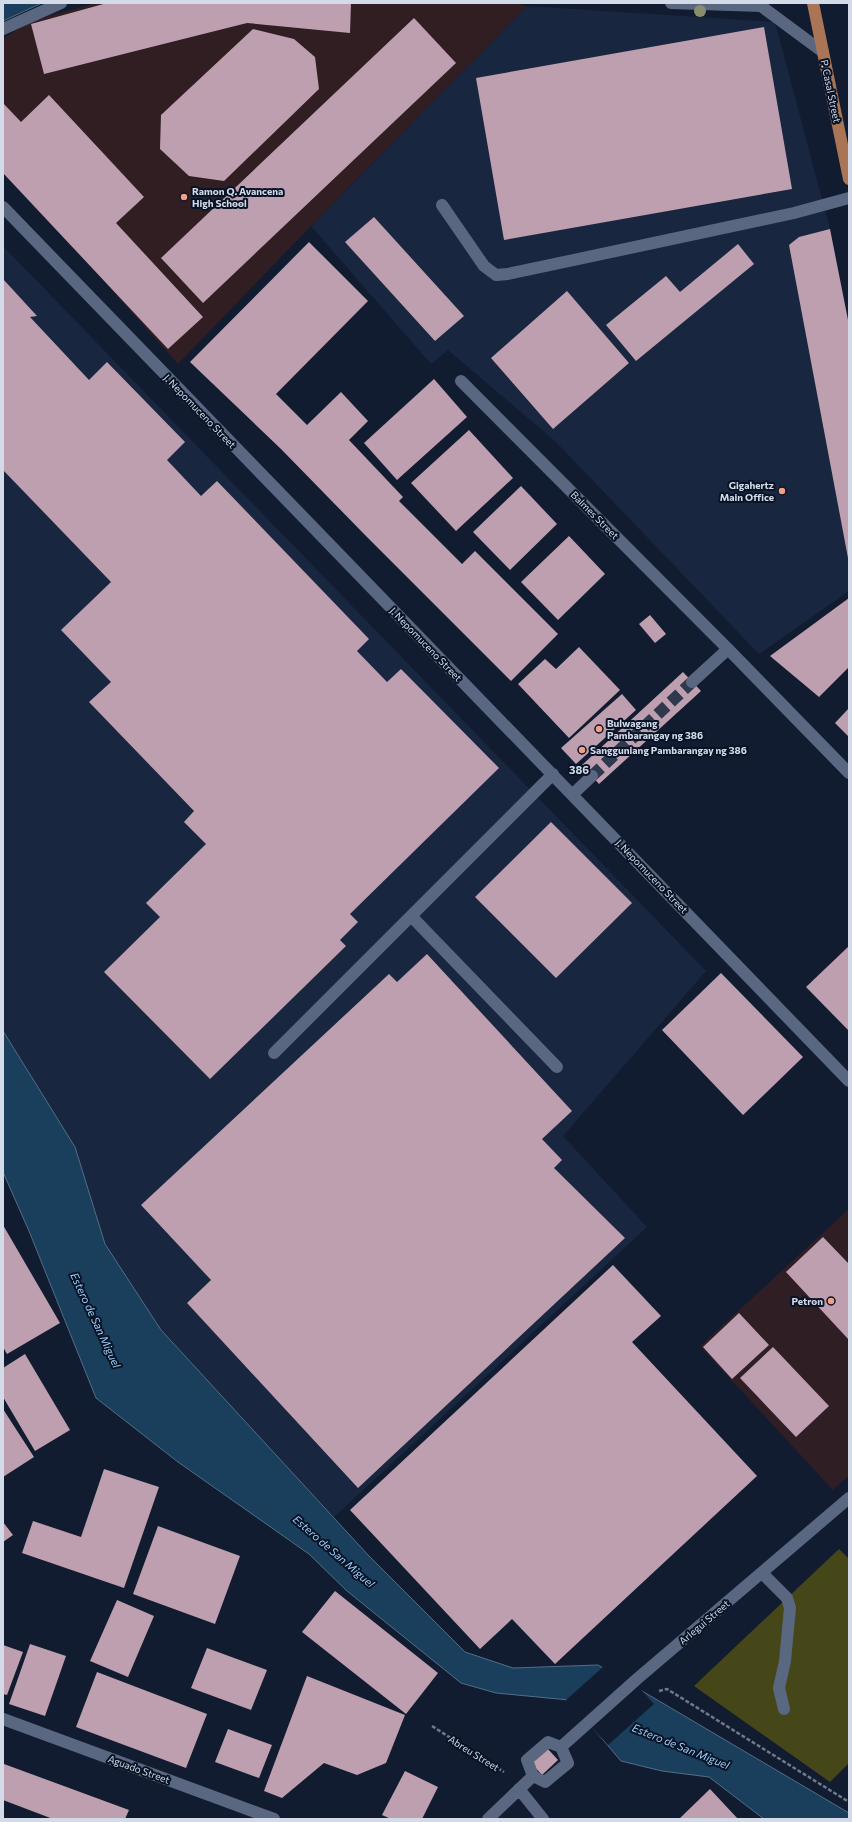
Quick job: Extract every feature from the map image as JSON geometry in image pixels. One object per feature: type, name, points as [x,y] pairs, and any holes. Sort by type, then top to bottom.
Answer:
[{"type":"main road","name":"P. Casal Street","points":[[813,3],[849,179]]},
{"type":"street","points":[[3,29],[61,3]]},
{"type":"street","points":[[671,3],[761,6],[823,52]]},
{"type":"street","points":[[442,205],[484,266],[496,275],[508,274],[786,215],[849,198]]},
{"type":"street","name":"J. Nepomuceno Street","points":[[3,207],[849,1080]]},
{"type":"street","name":"Balmes Street","points":[[461,381],[728,649],[849,773]]},
{"type":"street","points":[[692,682],[728,649]]},
{"type":"street","points":[[274,1053],[412,917],[553,774]]},
{"type":"street","points":[[573,794],[592,776]]},
{"type":"street","points":[[412,917],[557,1067]]},
{"type":"street","name":"Arlegui Street","points":[[561,1748],[634,1682],[849,1498]]},
{"type":"street","points":[[762,1572],[787,1598],[790,1608],[784,1661],[779,1688],[784,1708]]},
{"type":"street","name":"Aguado Street","points":[[3,1719],[274,1819]]},
{"type":"street","points":[[548,1742],[561,1748],[568,1763],[545,1782],[533,1776],[527,1760],[548,1742]]},
{"type":"street","points":[[488,1819],[533,1776]]},
{"type":"street","points":[[519,1789],[543,1819]]},
{"type":"path","points":[[667,1689],[849,1802]]},
{"type":"path","name":"Abreu Street","points":[[432,1726],[502,1771],[519,1789]]},
{"type":"shaded area","name":"Ramon Q. Avancena High School","points":[[96,3],[512,3],[527,6],[178,364],[3,168],[3,39],[30,21]]},
{"type":"shaded area","points":[[527,6],[775,22],[830,229],[849,325],[849,591],[759,654],[556,442],[448,350],[431,364],[311,226]]},
{"type":"shaded area","points":[[3,246],[706,971],[563,1136],[647,1227],[334,1517],[161,1330],[105,1244],[75,1147],[3,1031]]},
{"type":"shaded area","points":[[849,1209],[849,1475],[833,1490],[700,1346]]},
{"type":"shaded area","points":[[839,1549],[849,1559],[849,1763],[830,1782],[694,1686]]},
{"type":"water","points":[[3,3],[42,3],[3,21]]},
{"type":"water","name":"Estero de San Miguel","points":[[3,1031],[75,1147],[105,1244],[161,1330],[369,1556],[465,1652],[513,1668],[598,1665],[849,1813],[849,1819],[764,1819],[709,1777],[662,1771],[621,1761],[569,1700],[496,1693],[461,1683],[347,1591],[309,1554],[178,1462],[96,1398],[29,1231],[3,1172]]},
{"type":"pier","points":[[604,1666],[637,1685],[654,1704],[608,1745],[566,1700]]},
{"type":"building","points":[[107,3],[351,3],[350,33],[247,23],[44,74],[31,24]]},
{"type":"building","points":[[414,18],[456,63],[203,303],[161,258]]},
{"type":"building","points":[[764,27],[792,189],[504,240],[476,78]]},
{"type":"building","points":[[253,29],[294,39],[315,57],[319,89],[224,181],[189,176],[160,149],[161,115]]},
{"type":"building","points":[[49,95],[144,197],[116,223],[203,317],[168,349],[3,173],[3,103],[21,122]]},
{"type":"building","points":[[374,217],[464,316],[435,341],[345,242]]},
{"type":"building","points":[[830,229],[849,325],[848,558],[789,245],[799,237]]},
{"type":"building","points":[[309,242],[368,301],[276,394],[307,425],[341,392],[368,421],[349,440],[403,497],[399,501],[462,564],[475,551],[558,634],[511,681],[281,449],[190,362]]},
{"type":"building","points":[[738,244],[754,264],[636,361],[606,325],[666,276],[680,292]]},
{"type":"building","points":[[3,279],[37,316],[30,317],[89,380],[107,362],[185,442],[167,460],[201,496],[217,481],[369,639],[357,651],[387,682],[401,669],[499,768],[350,914],[358,922],[340,940],[346,946],[210,1079],[104,972],[160,917],[146,903],[206,844],[184,822],[194,811],[89,702],[111,682],[61,630],[111,582],[3,470]]},
{"type":"building","points":[[567,291],[629,363],[553,429],[491,358]]},
{"type":"building","points":[[434,379],[467,417],[397,480],[364,443]]},
{"type":"building","points":[[469,430],[513,478],[456,531],[411,483]]},
{"type":"building","points":[[521,486],[557,524],[510,570],[473,532]]},
{"type":"building","points":[[569,536],[605,574],[558,620],[521,582]]},
{"type":"building","points":[[849,598],[849,667],[819,697],[770,656]]},
{"type":"building","points":[[650,615],[666,634],[655,643],[639,624]]},
{"type":"building","points":[[579,647],[620,690],[569,738],[518,684],[545,659],[556,669]]},
{"type":"building","points":[[683,672],[701,691],[599,784],[582,765]]},
{"type":"building","name":"Bulwagang Pambarangay ng 386","points":[[622,694],[636,710],[576,764],[561,748]]},
{"type":"building","points":[[849,708],[849,737],[835,723]]},
{"type":"building","points":[[551,822],[632,903],[556,978],[475,897]]},
{"type":"building","points":[[849,946],[849,1031],[806,987]]},
{"type":"building","points":[[427,954],[572,1111],[542,1139],[562,1160],[554,1168],[625,1238],[358,1488],[187,1303],[211,1280],[141,1205],[389,974],[397,982]]},
{"type":"building","points":[[721,973],[803,1057],[743,1115],[662,1030]]},
{"type":"building","points":[[3,1225],[60,1323],[7,1354],[3,1347]]},
{"type":"building","name":"Petron","points":[[823,1237],[849,1264],[849,1340],[786,1272]]},
{"type":"building","points":[[613,1265],[661,1316],[632,1342],[757,1476],[555,1664],[512,1619],[480,1649],[350,1510]]},
{"type":"building","points":[[739,1313],[769,1345],[732,1379],[703,1347]]},
{"type":"building","points":[[773,1347],[829,1406],[796,1437],[740,1378]]},
{"type":"building","points":[[25,1354],[70,1430],[35,1451],[3,1397],[3,1368]]},
{"type":"building","points":[[3,1409],[34,1457],[3,1477]]},
{"type":"building","points":[[104,1469],[159,1487],[124,1588],[22,1553],[33,1521],[81,1537]]},
{"type":"building","points":[[3,1522],[13,1535],[3,1542]]},
{"type":"building","points":[[158,1526],[240,1556],[215,1624],[133,1594]]},
{"type":"building","points":[[335,1591],[438,1673],[406,1714],[302,1632]]},
{"type":"building","points":[[117,1600],[154,1616],[128,1677],[90,1661]]},
{"type":"building","points":[[30,1644],[66,1656],[45,1716],[9,1704]]},
{"type":"building","points":[[3,1645],[23,1652],[7,1695],[3,1694]]},
{"type":"building","points":[[207,1648],[267,1670],[251,1710],[191,1688]]},
{"type":"building","points":[[97,1672],[207,1714],[186,1768],[76,1727]]},
{"type":"building","points":[[307,1676],[405,1715],[386,1763],[357,1775],[324,1763],[282,1798],[264,1791]]},
{"type":"building","points":[[228,1729],[272,1745],[259,1778],[215,1762]]},
{"type":"building","points":[[547,1748],[558,1760],[542,1775],[531,1763]]},
{"type":"building","points":[[4,1764],[129,1810],[125,1819],[53,1819],[3,1800]]},
{"type":"building","points":[[405,1771],[438,1787],[422,1819],[391,1819],[382,1815]]},
{"type":"building","points":[[710,1789],[738,1819],[679,1819]]},
{"type":"tunnel","points":[[592,776],[692,682]]},
{"type":"place","name":"Ramon Q. Avancena High School","points":[[184,197]]},
{"type":"place","name":"Gigahertz Main Office","points":[[782,491]]},
{"type":"place","name":"Bulwagang Pambarangay ng 386","points":[[599,729]]},
{"type":"place","name":"Sangguniang Pambarangay ng 386","points":[[582,750]]},
{"type":"place","name":"Petron","points":[[831,1301]]},
{"type":"district","name":"386","points":[[579,769]]}]
